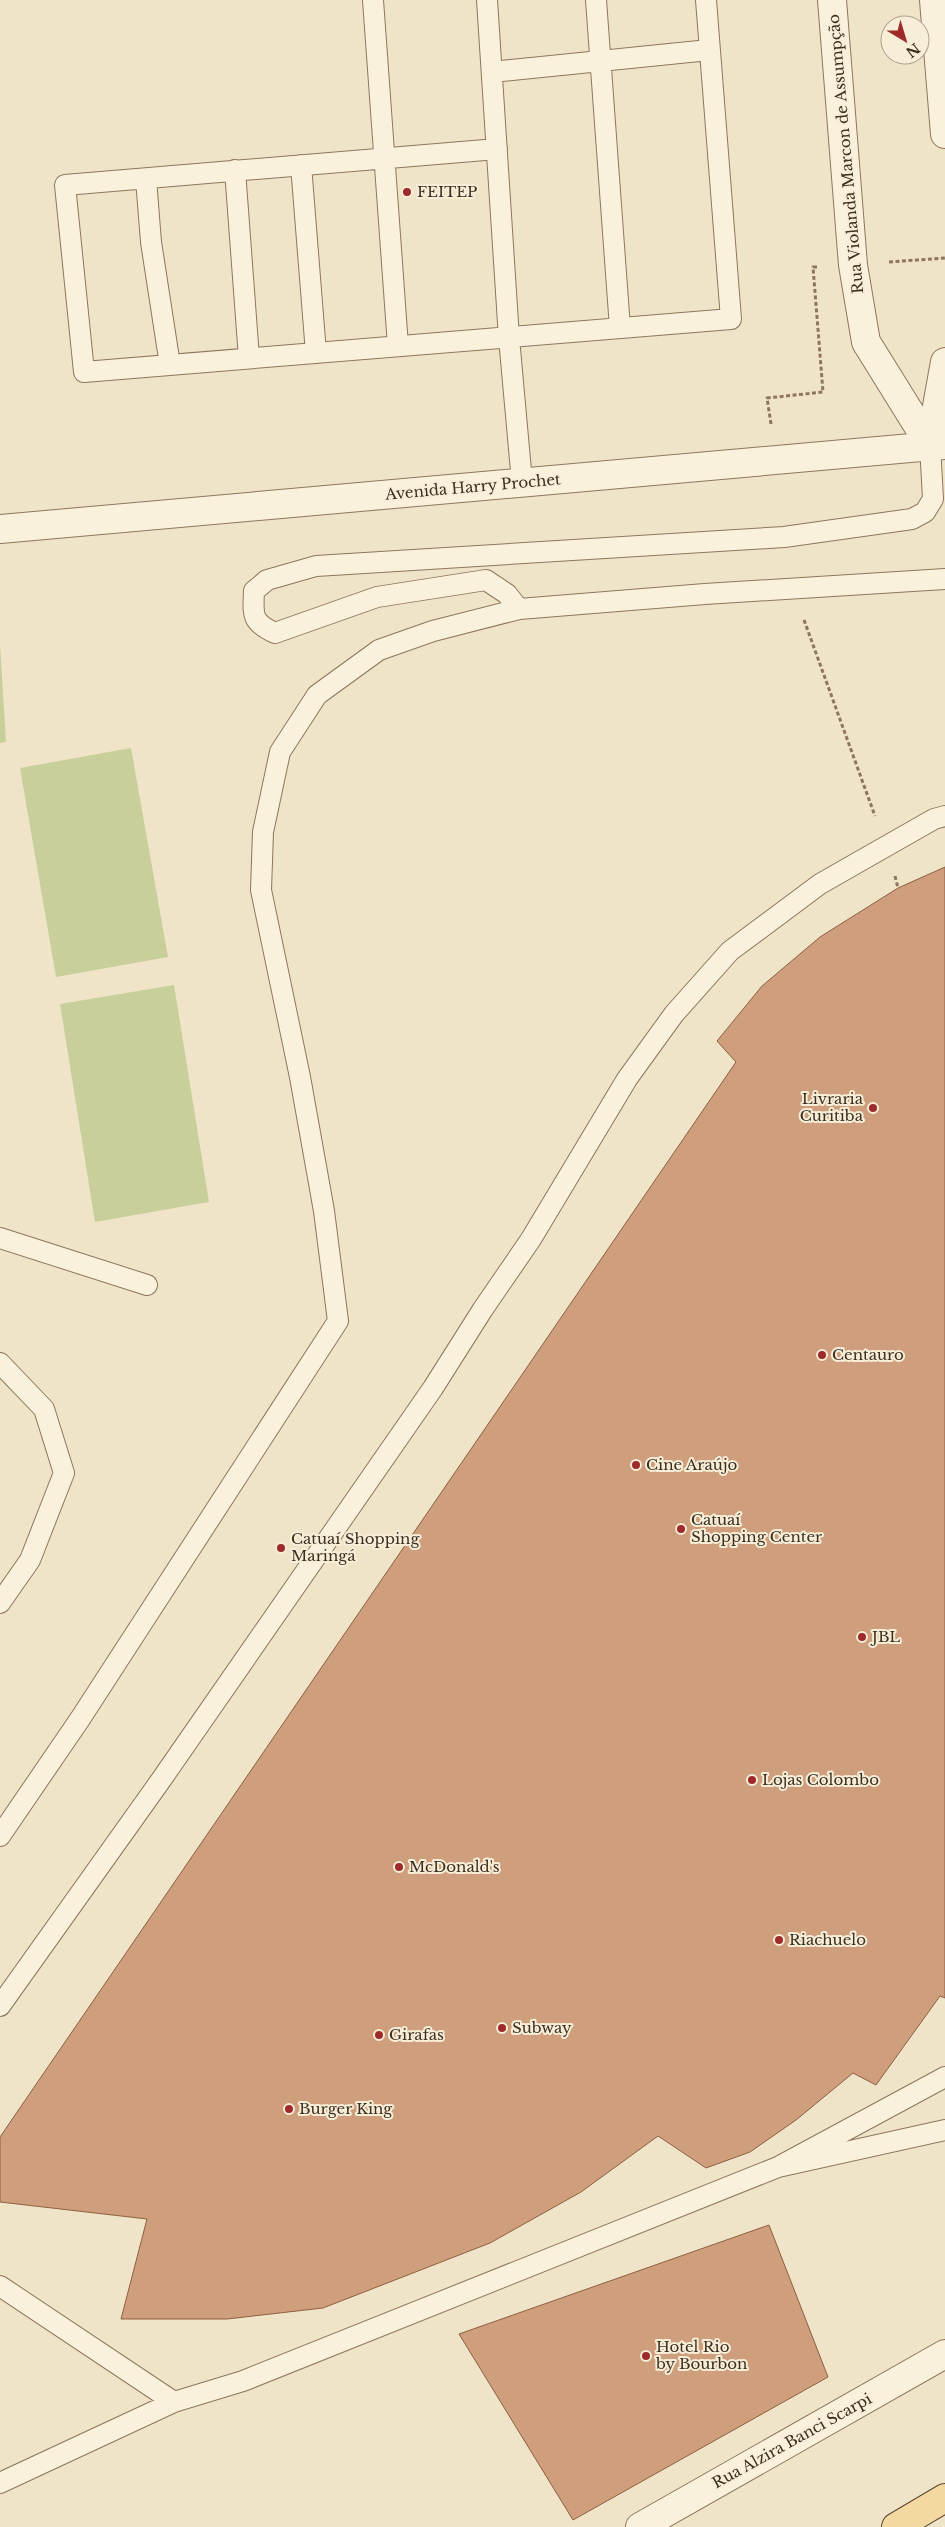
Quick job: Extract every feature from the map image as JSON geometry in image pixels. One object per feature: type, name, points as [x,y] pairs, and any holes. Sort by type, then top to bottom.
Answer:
[{"type":"main road","points":[[896,2527],[945,2498]]},
{"type":"street","name":"Rua Violanda Marcon de Assumpção","points":[[832,0],[853,265],[866,342],[937,445]]},
{"type":"street","points":[[934,0],[945,134]]},
{"type":"street","points":[[937,445],[945,362]]},
{"type":"street","name":"Avenida Harry Prochet","points":[[0,529],[937,445]]},
{"type":"street","name":"Rua Alzira Banci Scarpi","points":[[640,2527],[945,2354]]},
{"type":"lane","points":[[373,0],[398,346]]},
{"type":"lane","points":[[487,0],[509,338],[522,482]]},
{"type":"lane","points":[[596,0],[620,328]]},
{"type":"lane","points":[[497,149],[65,185],[84,372],[731,319],[706,0]]},
{"type":"lane","points":[[492,72],[709,50]]},
{"type":"lane","points":[[300,165],[316,353]]},
{"type":"lane","points":[[235,170],[249,358]]},
{"type":"lane","points":[[146,179],[150,242],[170,364]]},
{"type":"lane","points":[[519,610],[507,594],[486,580],[376,597],[275,632],[262,627],[253,616],[254,591],[267,580],[316,566],[784,536],[912,519],[925,512],[933,499],[937,445]]},
{"type":"lane","points":[[0,1836],[80,1719],[338,1321],[324,1211],[302,1087],[261,890],[263,832],[280,752],[317,696],[380,650],[433,631],[519,610],[705,594],[945,579]]},
{"type":"lane","points":[[0,2006],[166,1772],[433,1388],[483,1309],[531,1239],[627,1079],[674,1014],[730,951],[820,884],[934,819],[945,816]]},
{"type":"lane","points":[[0,1238],[147,1285]]},
{"type":"lane","points":[[0,1363],[44,1409],[64,1474],[30,1560],[0,1603]]},
{"type":"lane","points":[[0,2483],[174,2402],[243,2381],[778,2168],[945,2077]]},
{"type":"lane","points":[[778,2168],[945,2130]]},
{"type":"lane","points":[[0,2286],[174,2402]]},
{"type":"path","points":[[792,589],[886,846],[898,888]]},
{"type":"green space","points":[[0,644],[6,742],[0,743]]},
{"type":"green space","points":[[131,748],[168,957],[56,977],[20,768]]},
{"type":"green space","points":[[174,985],[209,1202],[95,1222],[60,1004]]},
{"type":"building","name":"Catuaí Shopping Center","points":[[945,867],[945,1998],[940,1996],[876,2085],[853,2073],[796,2120],[750,2152],[706,2168],[658,2136],[581,2192],[490,2243],[323,2308],[227,2319],[121,2319],[147,2219],[0,2202],[0,2137],[736,1062],[717,1041],[762,986],[820,937],[898,888]]},
{"type":"building","name":"Hotel Rio by Bourbon","points":[[769,2225],[828,2377],[573,2520],[459,2334]]},
{"type":"place","name":"FEITEP","points":[[407,192]]},
{"type":"place","name":"Livraria Curitiba","points":[[873,1108]]},
{"type":"place","name":"Centauro","points":[[822,1355]]},
{"type":"place","name":"Cine Araújo","points":[[636,1465]]},
{"type":"place","name":"Catuaí Shopping Center","points":[[681,1529]]},
{"type":"place","name":"Catuaí Shopping Maringá","points":[[281,1548]]},
{"type":"place","name":"JBL","points":[[862,1637]]},
{"type":"place","name":"Lojas Colombo","points":[[752,1780]]},
{"type":"place","name":"McDonald's","points":[[399,1867]]},
{"type":"place","name":"Riachuelo","points":[[779,1940]]},
{"type":"place","name":"Subway","points":[[502,2028]]},
{"type":"place","name":"Girafas","points":[[379,2035]]},
{"type":"place","name":"Burger King","points":[[289,2109]]},
{"type":"place","name":"Hotel Rio by Bourbon","points":[[646,2356]]}]
